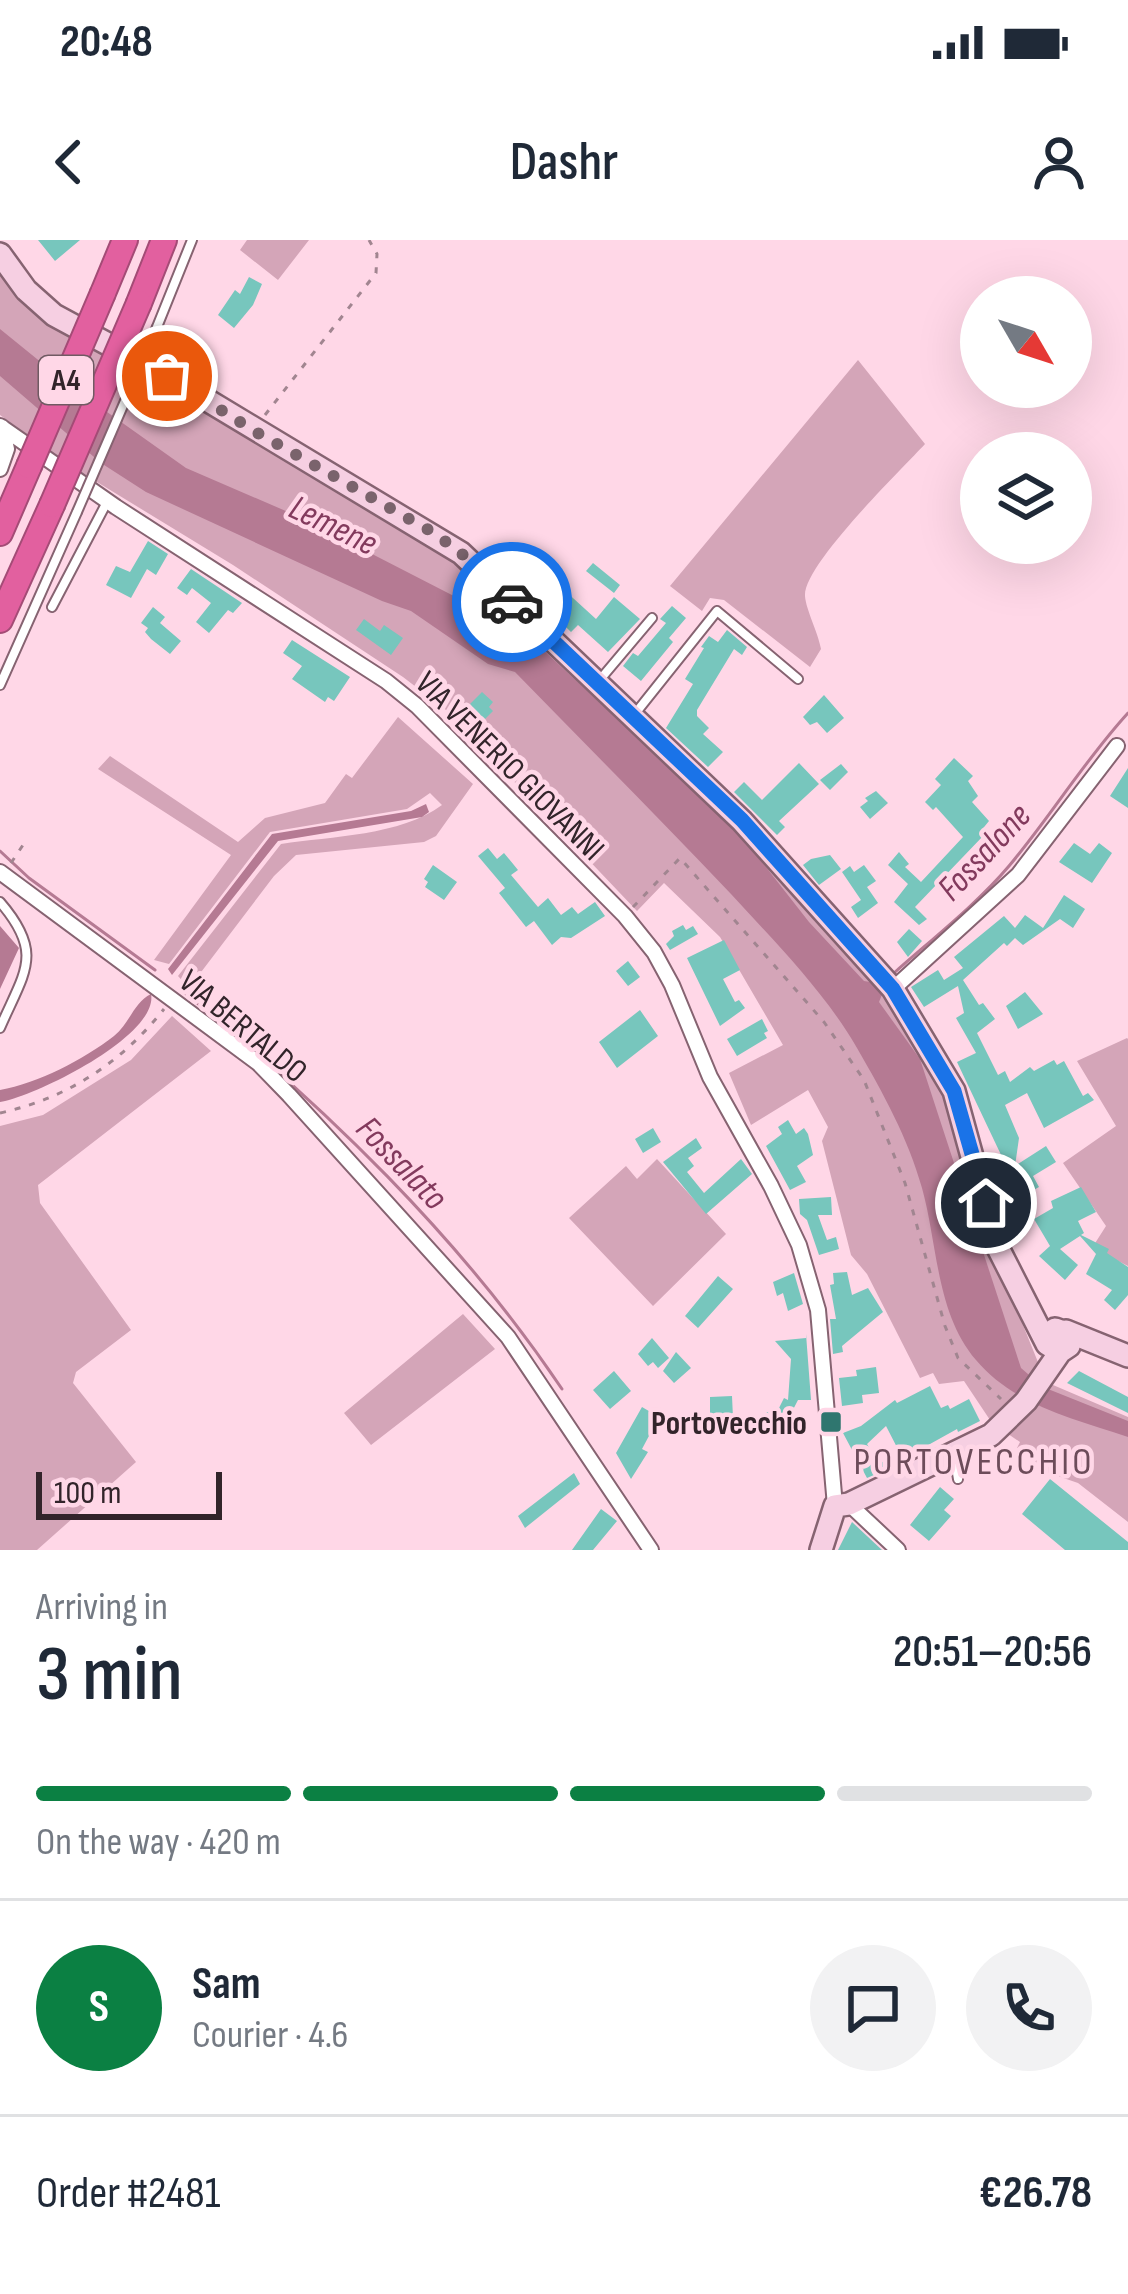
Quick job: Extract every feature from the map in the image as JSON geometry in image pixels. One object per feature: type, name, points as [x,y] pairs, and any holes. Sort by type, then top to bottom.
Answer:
[{"type":"highway","name":"A4","points":[[0,533],[121,240]]},
{"type":"highway","name":"A4","points":[[0,620],[164,240]]},
{"type":"street","points":[[0,254],[26,290],[54,315],[167,376],[461,553],[742,820],[887,982],[954,1091],[996,1244],[1032,1313],[1058,1342],[1093,1342],[1128,1356]]},
{"type":"street","points":[[0,469],[7,449],[1,427]]},
{"type":"street","name":"VIA VENERIO GIOVANNI","points":[[1,427],[386,681],[417,706],[625,916],[672,985],[710,1077],[799,1245],[818,1310],[842,1505]]},
{"type":"street","points":[[887,982],[1018,875],[1117,746]]},
{"type":"street","name":"VIA BERTALDO","points":[[3,872],[258,1063],[508,1337],[641,1546]]},
{"type":"street","points":[[821,1550],[842,1505],[991,1435],[1032,1392],[1058,1342]]},
{"type":"street","points":[[842,1505],[898,1550]]},
{"type":"lane","points":[[0,685],[192,240]]},
{"type":"lane","points":[[0,508],[25,464]]},
{"type":"lane","points":[[52,607],[108,500]]},
{"type":"lane","points":[[633,716],[717,611],[798,679]]},
{"type":"lane","points":[[598,683],[652,618]]},
{"type":"lane","points":[[0,902],[24,933],[29,952],[0,1028]]},
{"type":"lane","points":[[953,1454],[958,1479]]},
{"type":"path","points":[[256,432],[376,273],[377,254],[369,240]]},
{"type":"path","points":[[3,872],[23,845]]},
{"type":"path","points":[[625,916],[680,858],[824,1022],[864,1080],[882,1118],[958,1358],[1032,1392]]},
{"type":"path","points":[[0,1113],[34,1106],[123,1057],[173,998]]},
{"type":"shaded area","points":[[247,240],[309,240],[278,280],[240,250]]},
{"type":"shaded area","points":[[0,255],[51,316],[433,538],[683,767],[886,989],[946,1090],[991,1246],[1046,1382],[1128,1417],[1128,1522],[1078,1483],[1046,1472],[1017,1448],[1020,1442],[992,1423],[964,1381],[939,1384],[933,1373],[920,1378],[867,1274],[851,1255],[822,1141],[828,1127],[808,1090],[751,1125],[729,1073],[783,1045],[720,937],[664,883],[637,911],[446,710],[403,677],[79,471],[0,415]]},
{"type":"shaded area","points":[[0,329],[186,468],[302,518],[483,611],[541,648],[736,829],[809,922],[864,981],[876,983],[883,992],[879,1002],[920,1059],[1021,1368],[1043,1387],[1128,1421],[1128,1437],[1027,1400],[976,1360],[946,1300],[910,1151],[844,1027],[731,894],[515,672],[488,664],[411,611],[146,492],[101,463],[0,376]]},
{"type":"shaded area","points":[[858,360],[925,444],[836,541],[809,582],[806,602],[821,649],[810,667],[724,600],[710,598],[702,611],[670,586]]},
{"type":"shaded area","points":[[398,717],[473,784],[436,836],[424,842],[296,855],[274,876],[189,988],[178,976],[281,844],[386,829],[442,805],[430,793],[407,809],[270,832],[169,964],[154,960],[231,855],[98,769],[110,756],[238,842],[265,818],[325,803],[346,774],[352,778]]},
{"type":"shaded area","points":[[426,804],[429,812],[422,817],[278,841],[172,975],[168,969],[272,834],[411,811]]},
{"type":"shaded area","points":[[0,926],[19,948],[0,989]]},
{"type":"shaded area","points":[[151,994],[148,1010],[116,1045],[66,1076],[0,1102],[0,1090],[45,1076],[102,1045]]},
{"type":"shaded area","points":[[172,1016],[211,1051],[38,1185],[40,1203],[131,1330],[76,1372],[73,1383],[136,1462],[37,1550],[0,1550],[0,1126],[43,1115],[131,1060]]},
{"type":"shaded area","points":[[1127,1038],[1128,1266],[1092,1248],[1106,1226],[1063,1163],[1116,1126],[1077,1061]]},
{"type":"shaded area","points":[[657,1159],[726,1234],[653,1306],[569,1218],[626,1166],[637,1179]]},
{"type":"shaded area","points":[[463,1314],[495,1349],[371,1445],[344,1413]]},
{"type":"building","points":[[38,240],[80,240],[55,261]]},
{"type":"building","points":[[249,277],[262,284],[253,305],[234,328],[218,315],[235,290],[240,294]]},
{"type":"building","points":[[148,541],[168,554],[156,575],[147,569],[131,598],[106,585],[116,566],[130,572]]},
{"type":"building","points":[[593,563],[620,585],[614,593],[586,571]]},
{"type":"building","points":[[191,569],[242,603],[233,613],[228,610],[209,633],[196,622],[211,603],[192,588],[187,595],[177,588]]},
{"type":"building","points":[[551,578],[596,619],[614,597],[640,619],[608,652],[578,625],[571,632],[534,596],[531,589],[541,579],[546,584]]},
{"type":"building","points":[[672,606],[686,618],[641,681],[623,666],[666,623],[660,619]]},
{"type":"building","points":[[153,607],[165,617],[160,623],[181,641],[170,654],[151,639],[141,623]]},
{"type":"building","points":[[364,619],[380,631],[384,625],[403,638],[391,655],[356,630]]},
{"type":"building","points":[[727,630],[747,647],[742,655],[734,649],[697,710],[709,728],[703,734],[723,752],[708,767],[666,728],[693,684],[685,679],[701,647],[709,636],[718,642]]},
{"type":"building","points":[[292,640],[350,677],[334,701],[328,697],[325,702],[292,679],[302,666],[283,653]]},
{"type":"building","points":[[482,692],[493,702],[489,707],[493,711],[482,722],[470,704]]},
{"type":"building","points":[[824,695],[844,718],[827,733],[817,722],[810,725],[803,717]]},
{"type":"building","points":[[954,758],[973,776],[968,781],[978,796],[972,802],[989,821],[980,832],[984,835],[915,907],[927,919],[919,925],[894,902],[908,884],[888,865],[899,852],[909,864],[905,867],[921,882],[963,837],[936,807],[933,810],[925,802],[941,785],[935,779]]},
{"type":"building","points":[[799,763],[819,784],[779,821],[785,827],[777,835],[734,792],[744,782],[762,800]]},
{"type":"building","points":[[841,764],[848,772],[830,790],[820,780]]},
{"type":"building","points":[[1128,768],[1128,808],[1110,796]]},
{"type":"building","points":[[876,791],[888,803],[870,819],[860,807]]},
{"type":"building","points":[[1074,843],[1090,854],[1099,843],[1112,853],[1092,883],[1059,862]]},
{"type":"building","points":[[488,848],[497,859],[504,853],[518,870],[511,875],[538,907],[548,898],[561,915],[572,907],[578,914],[595,902],[605,916],[552,945],[534,921],[526,927],[499,893],[505,888],[478,856]]},
{"type":"building","points":[[830,855],[841,869],[819,885],[803,865]]},
{"type":"building","points":[[433,865],[457,882],[444,900],[425,887],[424,879]]},
{"type":"building","points":[[864,865],[876,881],[867,887],[878,903],[858,918],[851,907],[861,900],[842,872],[850,866],[854,872]]},
{"type":"building","points":[[1064,895],[1085,909],[1073,928],[1060,919],[1023,945],[1015,938],[1007,946],[1004,943],[963,980],[995,1019],[977,1033],[998,1075],[1005,1071],[1010,1082],[1030,1067],[1034,1071],[1054,1060],[1057,1065],[1064,1061],[1083,1096],[1088,1093],[1094,1100],[1044,1128],[1027,1093],[1005,1105],[1019,1138],[1015,1166],[1046,1146],[1056,1162],[1033,1176],[1039,1187],[1021,1197],[957,1062],[976,1053],[956,1018],[964,1013],[958,986],[924,1007],[911,987],[938,970],[944,980],[963,968],[954,957],[1004,916],[1015,928],[1025,915],[1043,928]]},
{"type":"building","points":[[683,925],[686,930],[693,926],[698,934],[670,950],[666,944],[674,936],[672,931]]},
{"type":"building","points":[[909,929],[922,941],[908,957],[897,942]]},
{"type":"building","points":[[724,940],[740,970],[723,979],[735,1002],[739,1000],[745,1008],[720,1026],[687,958]]},
{"type":"building","points":[[628,961],[640,977],[628,986],[616,971]]},
{"type":"building","points":[[1025,992],[1043,1014],[1018,1029],[1006,1006]]},
{"type":"building","points":[[640,1010],[658,1036],[617,1068],[599,1042]]},
{"type":"building","points":[[762,1019],[767,1038],[737,1056],[727,1039]]},
{"type":"building","points":[[788,1120],[796,1134],[804,1128],[813,1155],[797,1166],[806,1182],[790,1190],[766,1146],[782,1134],[778,1127]]},
{"type":"building","points":[[653,1128],[661,1142],[643,1153],[635,1139]]},
{"type":"building","points":[[696,1138],[702,1148],[688,1158],[694,1166],[687,1172],[704,1193],[741,1159],[752,1174],[706,1214],[663,1162]]},
{"type":"building","points":[[1081,1187],[1096,1212],[1078,1221],[1081,1235],[1109,1249],[1107,1253],[1128,1267],[1128,1295],[1115,1310],[1104,1300],[1112,1290],[1086,1274],[1096,1254],[1080,1236],[1060,1249],[1078,1265],[1065,1280],[1039,1256],[1050,1246],[1034,1219],[1053,1208],[1051,1201]]},
{"type":"building","points":[[831,1197],[832,1215],[818,1215],[827,1240],[836,1237],[839,1249],[819,1255],[807,1220],[800,1214],[799,1199]]},
{"type":"building","points":[[847,1272],[852,1295],[868,1288],[883,1312],[842,1346],[843,1352],[833,1354],[830,1319],[836,1319],[830,1285],[834,1284],[833,1273]]},
{"type":"building","points":[[794,1273],[803,1304],[788,1311],[783,1293],[777,1296],[773,1282]]},
{"type":"building","points":[[718,1276],[733,1289],[698,1328],[685,1316]]},
{"type":"building","points":[[806,1334],[811,1400],[798,1400],[780,1435],[761,1425],[767,1412],[775,1416],[784,1398],[788,1400],[791,1359],[775,1341],[806,1338]]},
{"type":"building","points":[[652,1338],[669,1358],[658,1368],[653,1362],[648,1366],[638,1354]]},
{"type":"building","points":[[676,1352],[691,1368],[674,1383],[663,1371]]},
{"type":"building","points":[[876,1367],[879,1393],[862,1395],[863,1403],[842,1406],[839,1378]]},
{"type":"building","points":[[614,1371],[631,1391],[610,1409],[593,1390]]},
{"type":"building","points":[[1079,1371],[1128,1397],[1128,1413],[1067,1383]]},
{"type":"building","points":[[930,1386],[941,1408],[948,1405],[950,1409],[969,1399],[980,1421],[903,1459],[886,1426],[867,1444],[879,1464],[886,1460],[890,1468],[867,1478],[843,1433],[861,1426],[895,1400]]},
{"type":"building","points":[[732,1396],[733,1418],[724,1418],[722,1429],[710,1430],[710,1397]]},
{"type":"building","points":[[642,1407],[659,1417],[642,1449],[648,1452],[631,1479],[616,1453]]},
{"type":"building","points":[[574,1473],[580,1484],[525,1528],[518,1516]]},
{"type":"building","points":[[1050,1479],[1128,1542],[1128,1550],[1065,1550],[1022,1514]]},
{"type":"building","points":[[940,1487],[954,1499],[944,1510],[951,1516],[929,1541],[910,1525]]},
{"type":"building","points":[[601,1509],[617,1521],[593,1550],[572,1550]]},
{"type":"building","points":[[852,1522],[882,1550],[838,1550]]},
{"type":"waterway","name":"Fossalone","points":[[894,973],[996,880],[1128,713]]},
{"type":"waterway","name":"Fossalato","points":[[0,851],[29,878],[155,970]]},
{"type":"waterway","name":"Fossalato","points":[[184,992],[288,1081],[388,1177],[480,1279],[562,1389]]},
{"type":"way so far","points":[[167,376],[434,533],[512,602]]},
{"type":"place","name":"Portovecchio","points":[[831,1422]]},
{"type":"district","name":"PORTOVECCHIO","points":[[974,1460]]},
{"type":"route","points":[[512,602],[742,820],[893,989],[954,1091],[986,1203]]},
{"type":"water label","name":"Lemene","points":[[334,524]]}]
